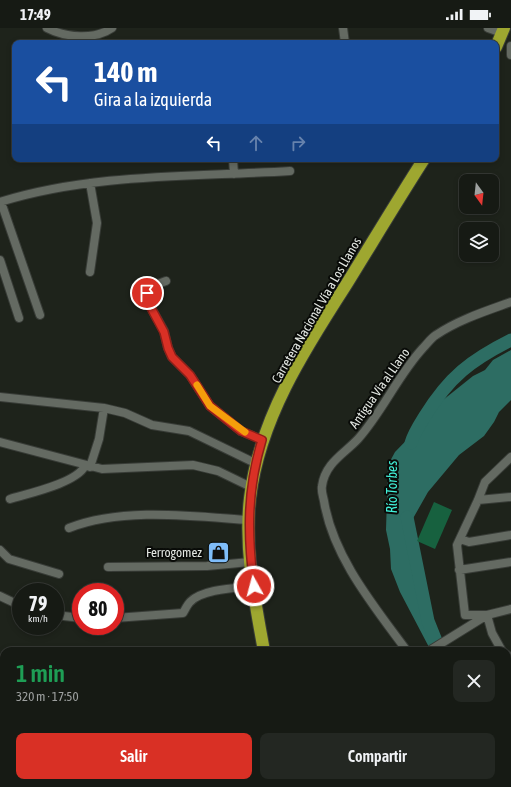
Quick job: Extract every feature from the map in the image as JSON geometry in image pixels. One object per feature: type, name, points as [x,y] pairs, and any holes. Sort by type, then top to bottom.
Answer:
[{"type":"highway","name":"Carretera Nacional Vía a Los Llanos","points":[[263,647],[250,562],[248,520],[255,463],[262,440],[287,385],[322,321],[422,162]]},
{"type":"street","points":[[47,28],[57,32],[90,37],[98,36],[112,28]]},
{"type":"street","points":[[343,28],[345,40]]},
{"type":"street","points":[[488,28],[503,31]]},
{"type":"street","points":[[511,46],[511,55]]},
{"type":"street","points":[[233,162],[234,174]]},
{"type":"street","points":[[40,315],[1,202],[53,189],[108,181],[290,171]]},
{"type":"street","points":[[90,183],[97,223],[90,272]]},
{"type":"street","points":[[0,260],[19,318]]},
{"type":"street","points":[[166,281],[147,288],[147,293],[150,306],[164,332],[172,357],[190,375],[210,406],[241,431],[262,440]]},
{"type":"street","name":"Antigua Vía al Llano","points":[[404,647],[360,584],[340,550],[326,512],[322,487],[324,477],[329,466],[362,433],[384,404],[411,361],[435,335],[480,314],[511,302]]},
{"type":"street","points":[[0,397],[104,408],[125,414],[152,425],[189,431],[255,463]]},
{"type":"street","points":[[10,499],[66,481],[82,472],[88,466],[99,439],[104,408]]},
{"type":"street","points":[[0,442],[88,466],[113,470],[193,466],[218,471],[251,487]]},
{"type":"street","points":[[511,457],[484,482],[478,500],[457,545],[465,615],[487,615],[511,609]]},
{"type":"street","points":[[478,500],[511,497]]},
{"type":"street","points":[[68,528],[93,520],[122,517],[173,515],[248,520]]},
{"type":"street","points":[[460,539],[469,542],[511,535]]},
{"type":"street","points":[[0,550],[10,559],[59,574]]},
{"type":"street","points":[[108,567],[207,566],[250,562]]},
{"type":"street","points":[[459,570],[511,562]]},
{"type":"street","points":[[124,618],[169,616],[183,613],[190,602],[200,596],[220,589],[254,586]]},
{"type":"street","points":[[0,596],[12,602]]},
{"type":"street","points":[[435,647],[487,615]]},
{"type":"street","points":[[487,615],[492,632],[500,647]]},
{"type":"water","points":[[511,350],[511,400],[499,412],[484,436],[459,455],[428,492],[411,522],[408,550],[413,576],[432,625],[446,647],[429,647],[400,592],[391,569],[390,549],[386,530],[388,465],[395,452],[430,416],[438,404],[473,376],[485,370],[493,360]]},
{"type":"building","points":[[434,502],[452,510],[435,549],[417,541]]},
{"type":"waterway","name":"Río Torbes","points":[[411,443],[415,432],[434,402],[452,380],[484,355],[511,340]]},
{"type":"waterway","name":"Río Torbes","points":[[407,517],[428,621],[438,647]]},
{"type":"slow traffic","points":[[197,385],[210,406],[241,431],[245,432]]},
{"type":"place","name":"Ferrogomez","points":[[218,552]]},
{"type":"route","points":[[147,293],[150,306],[164,332],[172,357],[190,375],[210,406],[241,431],[262,440],[255,463],[248,520],[250,562],[254,586]]}]
